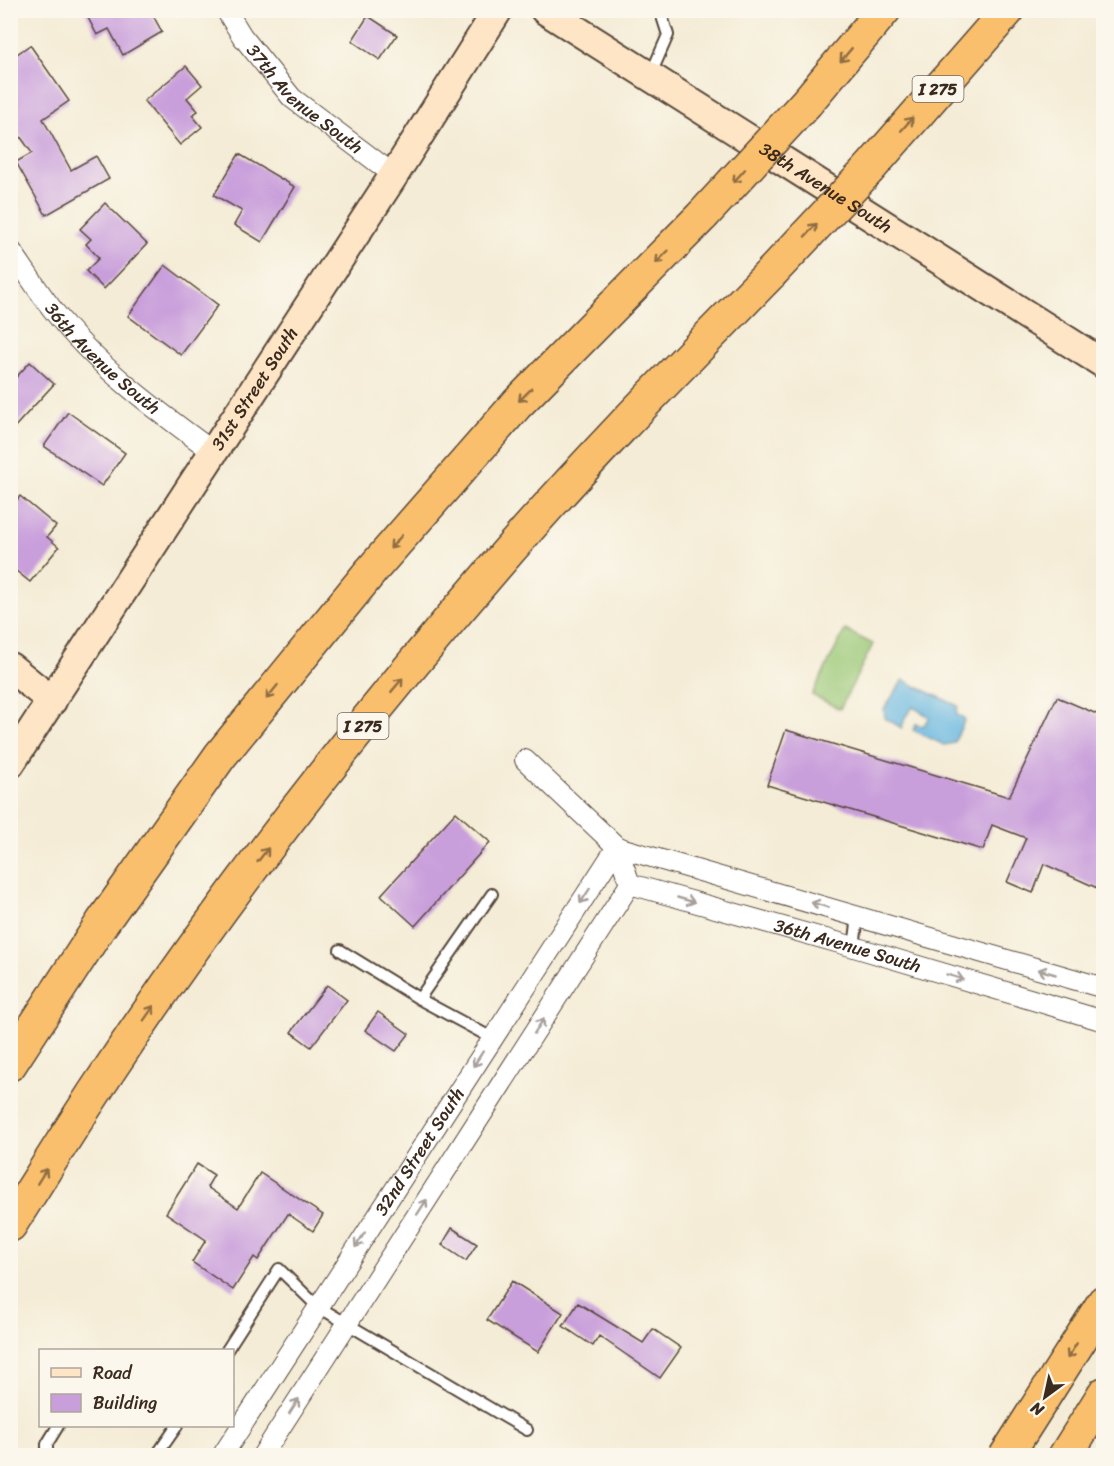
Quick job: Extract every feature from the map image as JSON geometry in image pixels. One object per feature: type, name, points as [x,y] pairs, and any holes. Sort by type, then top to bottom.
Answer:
[{"type":"highway","points":[[10,1064],[102,923],[220,756],[318,636],[517,404],[703,215],[807,102],[884,10]]},
{"type":"highway","name":"I 275","points":[[10,1225],[106,1074],[246,878],[364,724],[494,567],[609,440],[869,169],[1008,10]]},
{"type":"highway","points":[[1006,1455],[1104,1302]]},
{"type":"highway","points":[[1065,1455],[1104,1394]]},
{"type":"street","name":"37th Avenue South","points":[[226,10],[242,36],[292,98],[394,175]]},
{"type":"street","name":"31st Street South","points":[[10,764],[394,175],[498,10]]},
{"type":"street","name":"38th Avenue South","points":[[545,10],[1100,354]]},
{"type":"street","name":"36th Avenue South","points":[[10,249],[54,312],[102,361],[147,403],[212,451]]},
{"type":"street","points":[[10,668],[52,701]]},
{"type":"street","name":"36th Avenue South","points":[[525,759],[617,847],[630,884],[854,946],[1104,1021]]},
{"type":"street","name":"36th Avenue South","points":[[617,847],[1104,988]]},
{"type":"street","name":"32nd Street South","points":[[222,1455],[617,847]]},
{"type":"street","name":"32nd Street South","points":[[262,1455],[630,884]]},
{"type":"lane","points":[[650,77],[668,34],[660,10]]},
{"type":"lane","points":[[419,999],[492,894]]},
{"type":"lane","points":[[854,946],[858,916]]},
{"type":"lane","points":[[340,950],[419,999],[492,1038]]},
{"type":"lane","points":[[228,1349],[279,1269],[317,1306],[526,1430]]},
{"type":"lane","points":[[47,1455],[47,1444],[57,1427]]},
{"type":"lane","points":[[156,1455],[176,1427]]},
{"type":"green space","points":[[845,630],[873,644],[840,709],[812,695]]},
{"type":"water","points":[[903,680],[958,706],[956,714],[965,719],[954,743],[944,745],[913,730],[916,724],[923,726],[930,717],[913,707],[905,717],[902,728],[885,718],[884,709]]},
{"type":"building","points":[[84,10],[150,10],[162,32],[123,55],[109,29],[97,35]]},
{"type":"building","points":[[368,16],[397,35],[380,60],[352,41]]},
{"type":"building","points":[[30,45],[69,101],[43,119],[71,170],[96,156],[109,179],[46,215],[16,162],[32,153],[10,122],[10,59]]},
{"type":"building","points":[[186,66],[202,85],[187,98],[198,111],[192,115],[202,127],[180,145],[144,101]]},
{"type":"building","points":[[239,154],[295,187],[262,242],[234,225],[242,211],[214,195]]},
{"type":"building","points":[[105,203],[147,244],[104,289],[86,271],[99,258],[86,244],[91,239],[80,229]]},
{"type":"building","points":[[165,265],[218,305],[181,355],[128,316]]},
{"type":"building","points":[[30,362],[54,384],[10,432],[10,384]]},
{"type":"building","points":[[68,412],[125,453],[102,486],[44,446]]},
{"type":"building","points":[[20,496],[56,526],[47,537],[59,547],[30,582],[10,566],[10,509]]},
{"type":"building","points":[[1057,697],[1104,717],[1104,891],[1044,864],[1033,893],[1007,882],[1026,838],[992,825],[983,850],[767,785],[786,730],[1009,797]]},
{"type":"building","points":[[456,812],[490,842],[415,926],[381,895]]},
{"type":"building","points":[[327,985],[347,1000],[311,1047],[291,1032]]},
{"type":"building","points":[[378,1012],[409,1034],[396,1051],[365,1030]]},
{"type":"building","points":[[197,1164],[214,1175],[207,1187],[238,1208],[260,1173],[323,1215],[313,1231],[288,1214],[258,1260],[254,1257],[233,1290],[192,1262],[206,1240],[166,1213]]},
{"type":"building","points":[[452,1228],[477,1244],[466,1261],[442,1245]]},
{"type":"building","points":[[512,1281],[563,1313],[538,1352],[487,1320]]},
{"type":"building","points":[[578,1303],[643,1343],[653,1329],[681,1348],[660,1378],[599,1336],[593,1346],[563,1326]]}]
